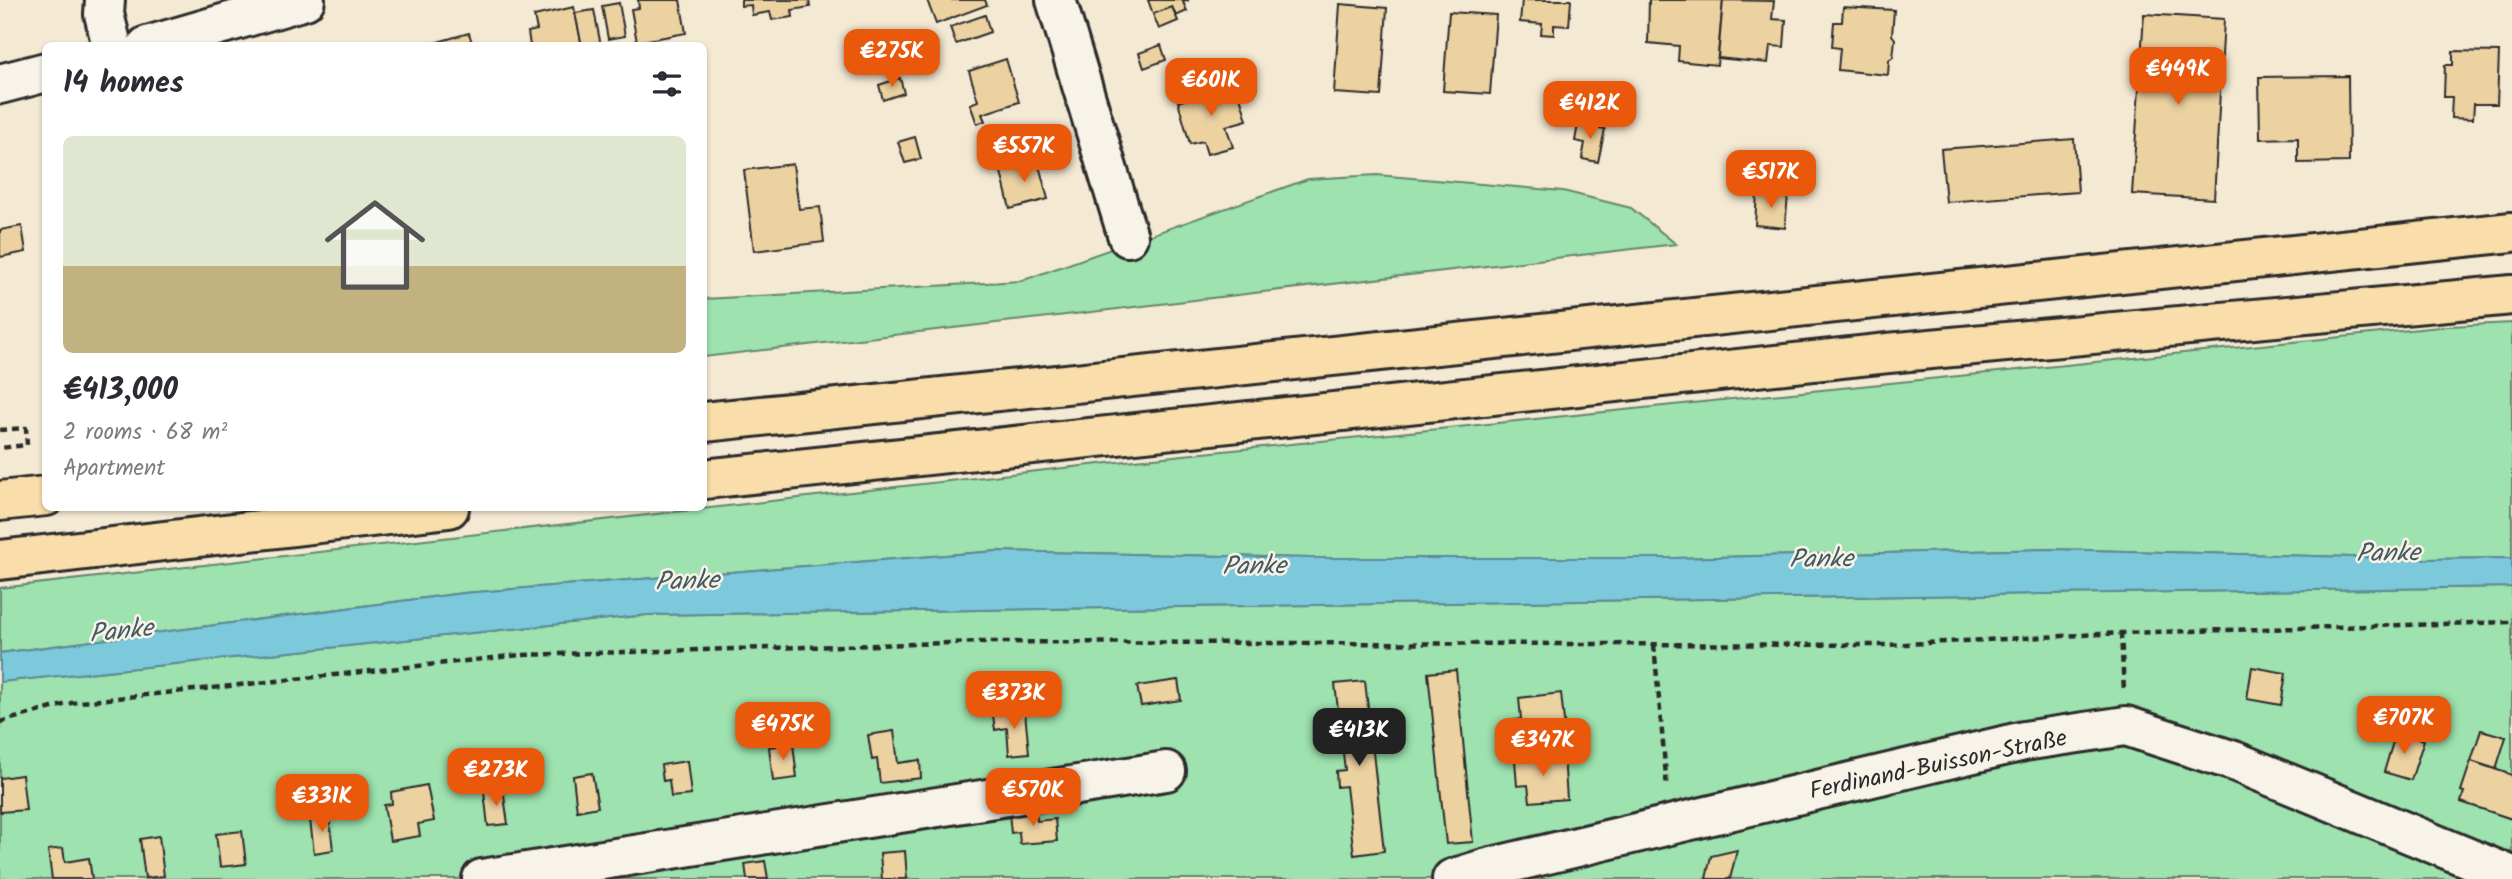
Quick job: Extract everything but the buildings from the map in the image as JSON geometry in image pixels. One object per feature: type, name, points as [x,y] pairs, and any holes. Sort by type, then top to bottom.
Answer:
[{"type":"highway","points":[[707,422],[2512,232]]},
{"type":"highway","points":[[707,479],[1888,353],[2512,295]]},
{"type":"highway","points":[[0,501],[42,496]]},
{"type":"highway","points":[[0,560],[423,511]]},
{"type":"street","points":[[105,0],[104,14],[111,42]]},
{"type":"street","points":[[161,42],[305,0]]},
{"type":"street","points":[[1056,0],[1128,237]]},
{"type":"street","points":[[0,84],[42,73]]},
{"type":"street","name":"Ferdinand-Buisson-Straße","points":[[1452,879],[1484,869],[2024,741],[2126,726],[2234,761],[2497,875]]},
{"type":"street","points":[[482,879],[1166,771]]},
{"type":"path","points":[[0,430],[26,428],[27,444],[0,448]]},
{"type":"path","points":[[0,722],[71,703],[521,655],[983,642],[1887,645],[2121,633],[2512,622]]},
{"type":"path","points":[[2121,633],[2126,726]]},
{"type":"path","points":[[1654,645],[1671,825]]},
{"type":"green space","points":[[1377,175],[1563,191],[1631,208],[1676,244],[707,357],[707,299],[1021,281],[1308,179]]},
{"type":"green space","points":[[2512,323],[2512,558],[2424,559],[2049,549],[1674,558],[1310,558],[997,551],[463,593],[0,653],[0,588],[683,511],[707,511],[707,508],[1144,459],[2449,326]]},
{"type":"green space","points":[[2512,587],[2512,879],[0,879],[0,682],[647,615]]},
{"type":"water","name":"Panke","points":[[2049,549],[2424,559],[2512,558],[2512,587],[647,615],[0,682],[0,653],[463,593],[997,551],[1310,558],[1674,558]]}]
